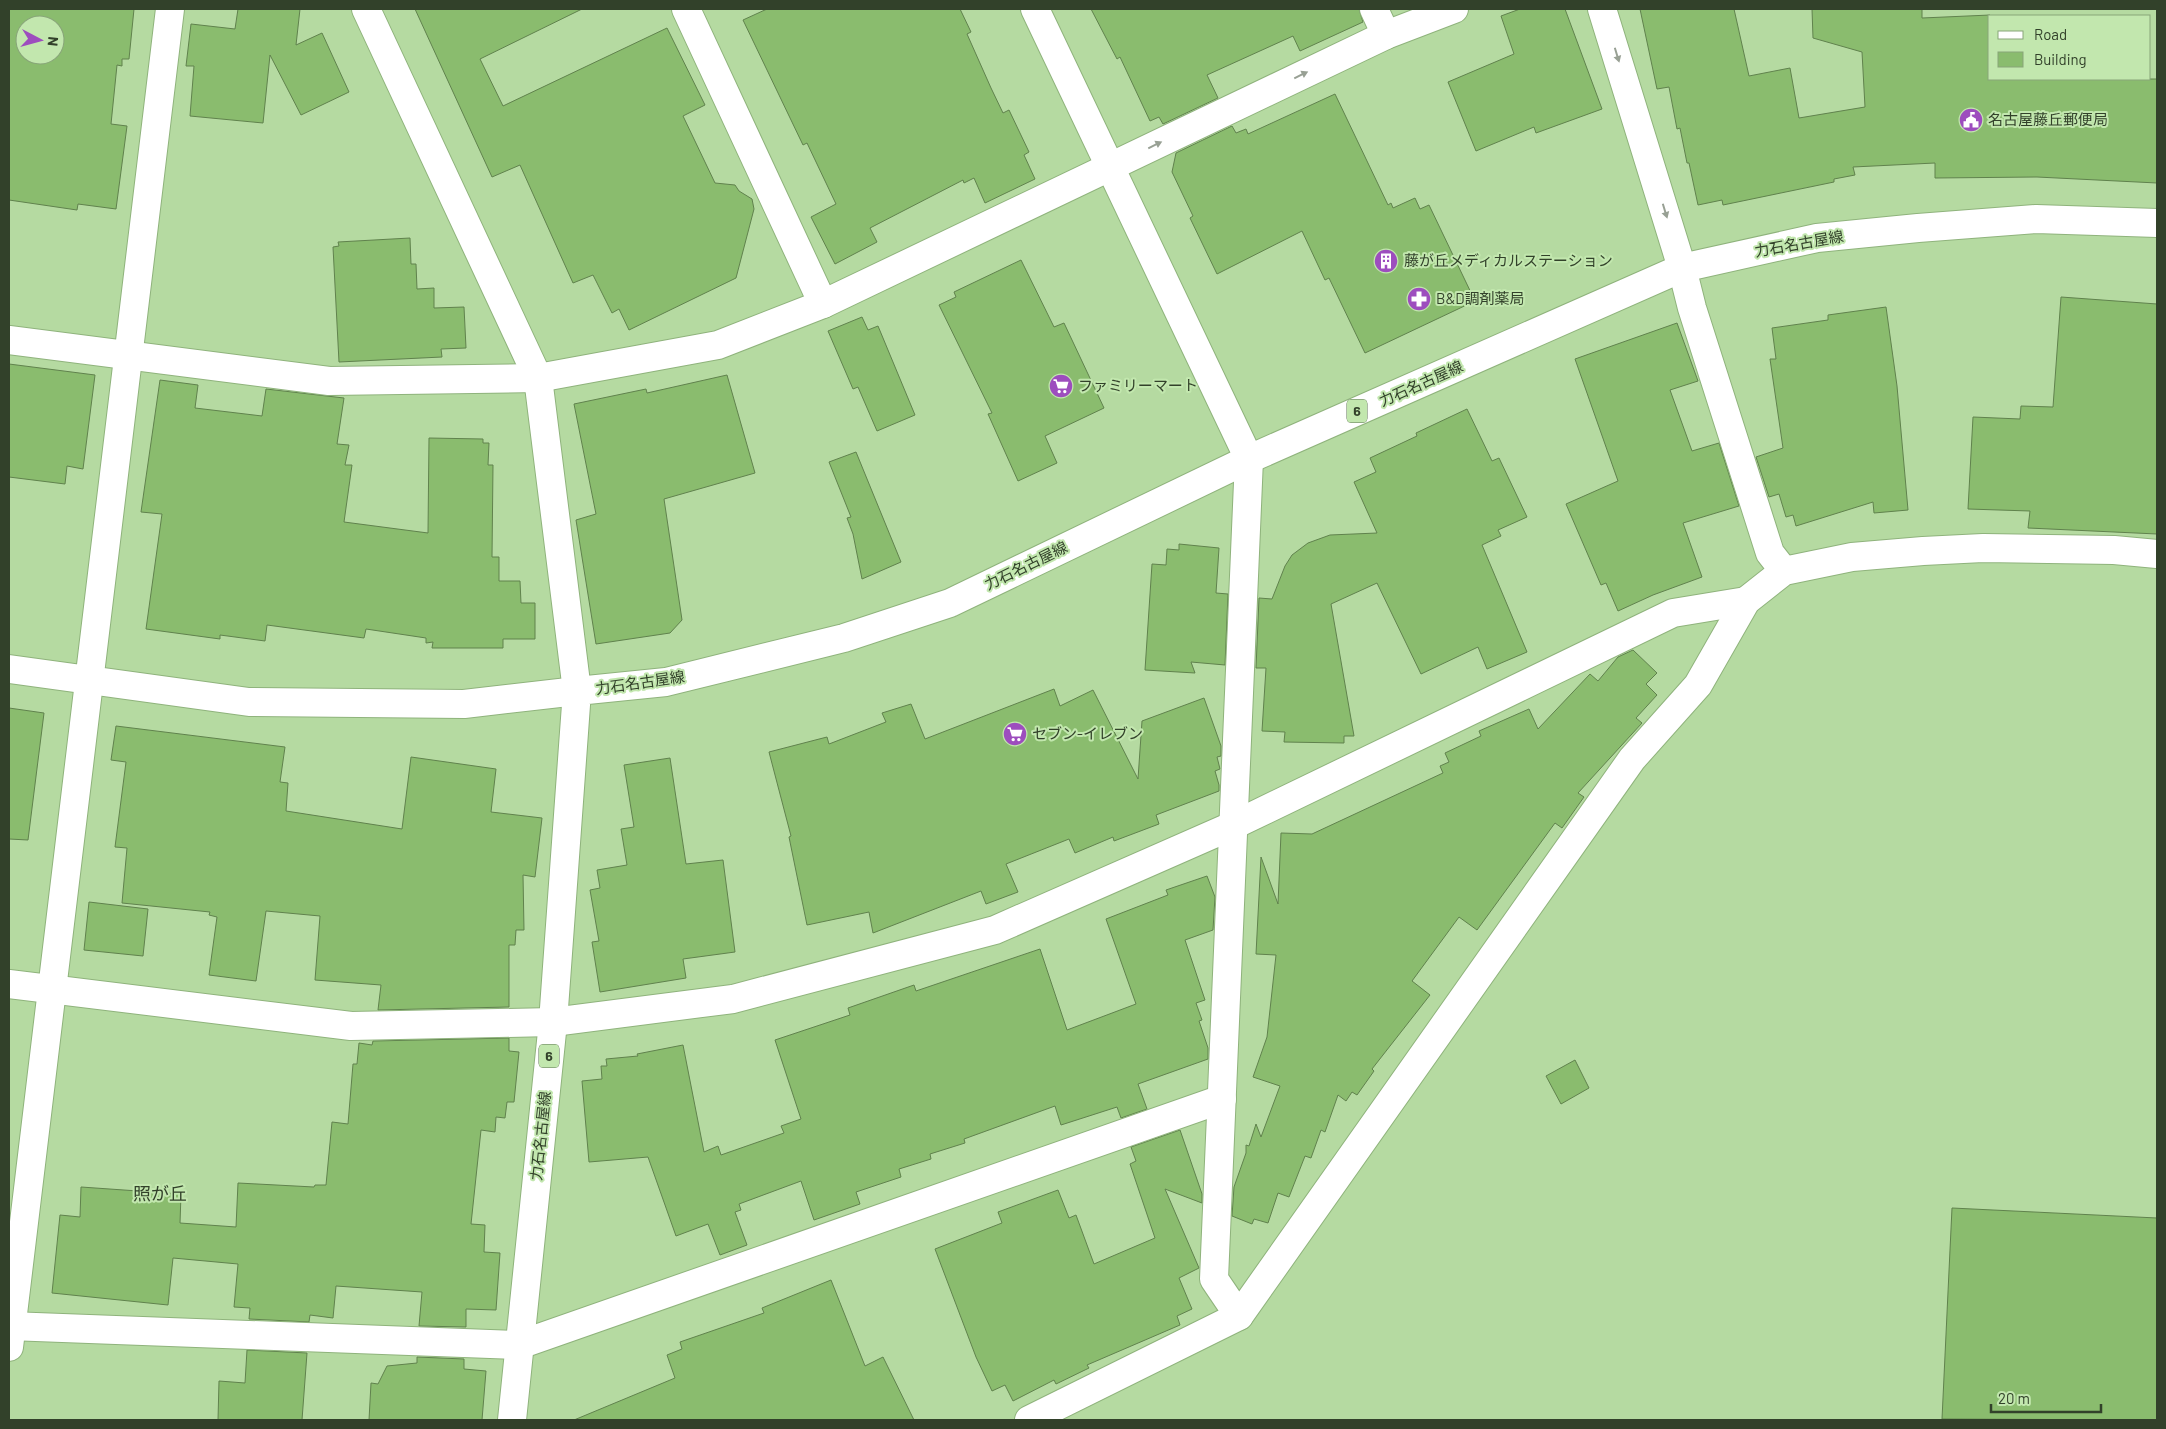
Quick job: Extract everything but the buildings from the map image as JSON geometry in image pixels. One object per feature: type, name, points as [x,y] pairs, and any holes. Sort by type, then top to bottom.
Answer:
[{"type":"street","points":[[170,9],[10,1333],[519,1345],[1222,1099]]},
{"type":"street","points":[[9,669],[250,702],[464,704],[577,692],[538,378],[366,9]]},
{"type":"street","points":[[686,9],[822,304]]},
{"type":"street","points":[[1035,9],[1249,459],[1214,1279],[1239,1316]]},
{"type":"street","points":[[1374,9],[1386,35]]},
{"type":"street","points":[[9,340],[330,381],[538,378],[718,345],[822,304],[1386,35],[1454,9]]},
{"type":"street","points":[[1602,9],[1682,268],[1692,308],[1770,553],[1784,571]]},
{"type":"street","name":"力石名古屋線","points":[[512,1420],[553,1022],[577,692],[666,682],[844,638],[950,603],[1249,459],[1682,268],[1817,238],[1918,228],[2036,219],[2157,224]]},
{"type":"street","points":[[1029,1420],[1239,1316],[1632,759],[1698,685],[1746,601],[1784,571],[1852,557],[1922,550],[1983,548],[2114,550],[2157,554]]},
{"type":"street","points":[[9,984],[351,1026],[553,1022],[734,999],[995,930],[1234,825],[1672,613],[1746,601]]},
{"type":"place","name":"名古屋藤丘郵便局","points":[[1971,120]]},
{"type":"place","name":"藤が丘メディカルステーション","points":[[1386,261]]},
{"type":"place","name":"B&D調剤薬局","points":[[1419,299]]},
{"type":"place","name":"ファミリーマート","points":[[1061,386]]},
{"type":"place","name":"セブン-イレブン","points":[[1015,734]]},
{"type":"district","name":"照が丘","points":[[160,1194]]}]
